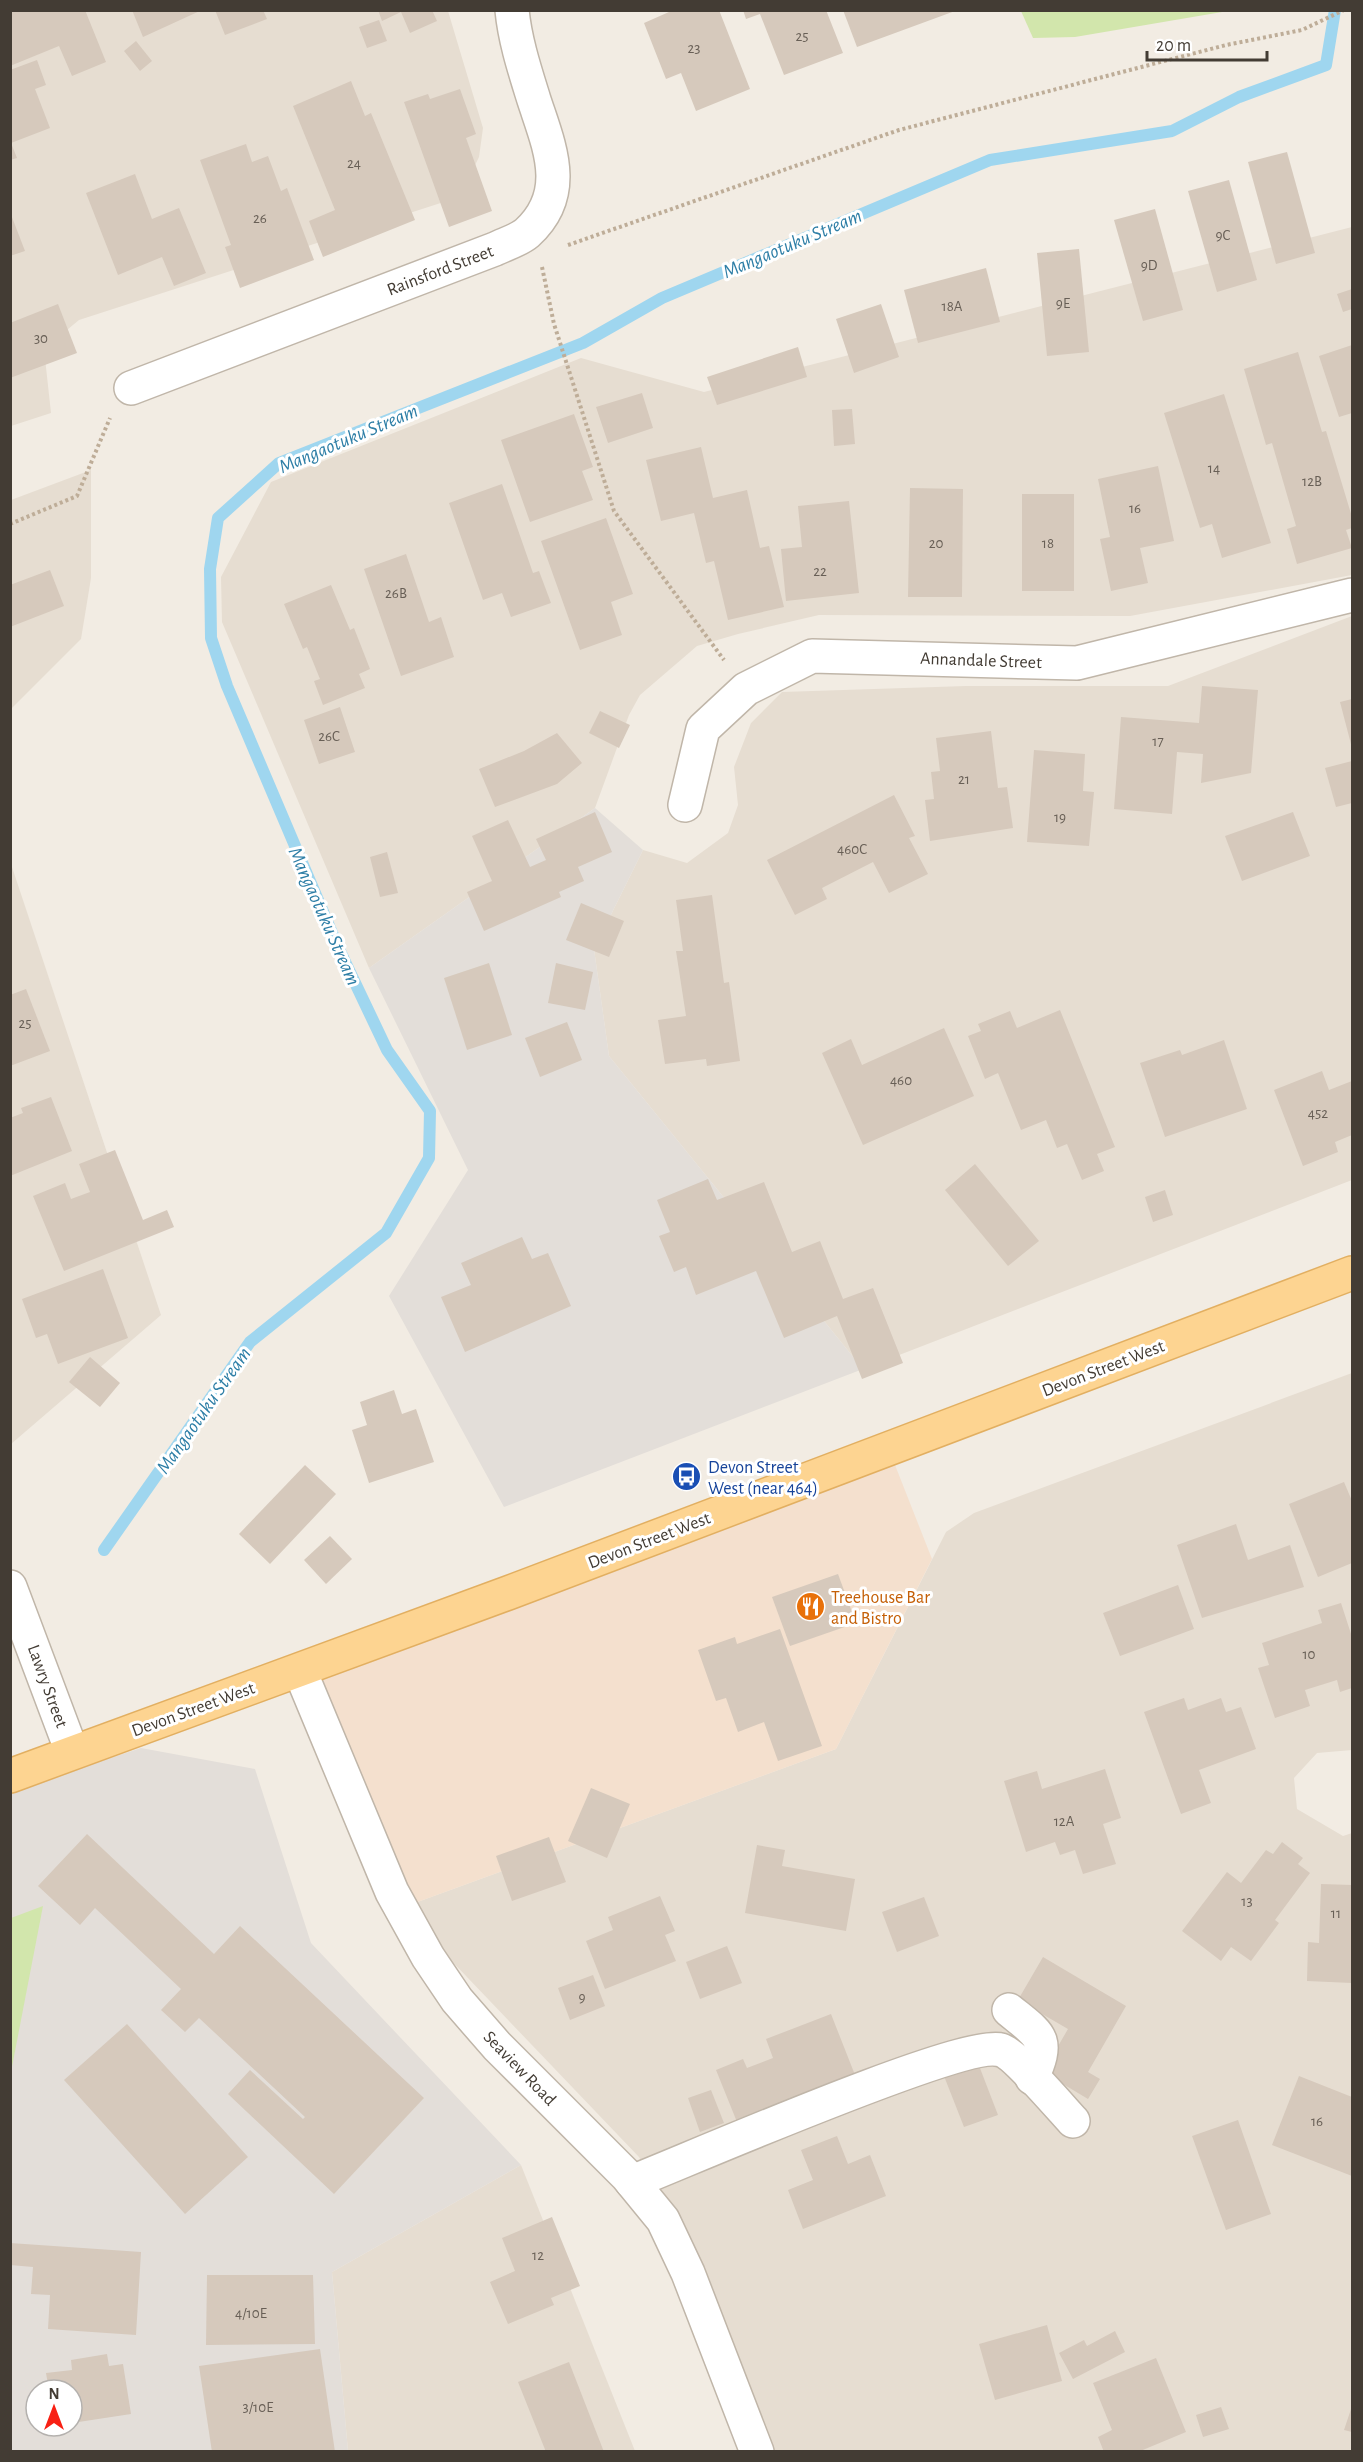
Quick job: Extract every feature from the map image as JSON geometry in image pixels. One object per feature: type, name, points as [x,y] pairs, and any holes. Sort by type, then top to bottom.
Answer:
[{"type":"main road","name":"Devon Street West","points":[[10,1776],[300,1671],[1353,1274]]},
{"type":"street","points":[[512,10],[524,67],[552,150],[552,194],[533,244]]},
{"type":"street","name":"Rainsford Street","points":[[131,388],[495,249],[533,244]]},
{"type":"street","name":"Annandale Street","points":[[685,805],[703,729],[746,689],[812,656],[1077,663],[1353,595]]},
{"type":"street","name":"Lawry Street","points":[[10,1587],[72,1752]]},
{"type":"street","name":"Seaview Road","points":[[300,1671],[392,1892],[428,1957],[457,2000],[497,2046],[632,2182],[663,2220],[688,2273],[757,2451]]},
{"type":"street","points":[[1009,2010],[1035,2032],[1041,2043],[1042,2054],[1032,2078]]},
{"type":"street","points":[[632,2182],[897,2076],[988,2049],[1005,2051],[1073,2121]]},
{"type":"path","points":[[746,689],[614,511],[554,324],[533,244],[899,130],[1226,45],[1302,30],[1344,10]]},
{"type":"path","points":[[10,524],[77,496],[113,412],[131,388]]},
{"type":"shaded area","points":[[10,11],[448,11],[483,128],[479,157],[462,192],[453,199],[79,320],[44,349],[51,413],[11,426]]},
{"type":"shaded area","points":[[1352,227],[1352,575],[1130,616],[819,615],[697,646],[640,695],[629,715],[595,808],[369,968],[222,622],[221,577],[271,482],[581,358],[704,392]]},
{"type":"shaded area","points":[[91,470],[91,578],[81,639],[11,709],[11,500]]},
{"type":"shaded area","points":[[1352,616],[1352,1180],[863,1369],[609,1056],[594,949],[643,850],[687,863],[728,833],[738,805],[734,767],[751,723],[782,692],[966,686],[1168,686]]},
{"type":"shaded area","points":[[595,808],[643,850],[594,949],[609,1056],[863,1369],[504,1507],[389,1296],[468,1170],[369,968]]},
{"type":"shaded area","points":[[10,861],[161,1315],[11,1444],[10,1444]]},
{"type":"shaded area","points":[[1352,1373],[1352,1750],[1317,1753],[1294,1778],[1297,1809],[1343,1836],[1352,1833],[1352,2451],[766,2451],[669,2208],[639,2157],[401,1908],[836,1749],[946,1532],[974,1513]]},
{"type":"shaded area","points":[[895,1465],[932,1559],[836,1749],[401,1908],[316,1701],[324,1677]]},
{"type":"shaded area","points":[[141,1748],[255,1769],[311,1943],[521,2165],[332,2272],[348,2451],[11,2451],[10,1791]]},
{"type":"shaded area","points":[[521,2165],[635,2451],[348,2451],[332,2272]]},
{"type":"green space","points":[[1021,11],[1228,11],[1075,37],[1033,38]]},
{"type":"green space","points":[[43,1906],[11,2072],[11,1918]]},
{"type":"building","points":[[10,10],[85,10],[106,62],[72,76],[59,46],[10,66]]},
{"type":"building","points":[[132,10],[202,10],[143,37]]},
{"type":"building","points":[[215,10],[263,10],[267,19],[225,35]]},
{"type":"building","points":[[378,10],[432,10],[437,21],[410,33],[401,12],[382,21]]},
{"type":"building","points":[[669,10],[719,10],[750,89],[696,111],[681,73],[666,79],[644,23]]},
{"type":"building","points":[[743,10],[826,10],[843,53],[784,75],[760,14],[746,19]]},
{"type":"building","points":[[843,10],[955,10],[955,11],[857,47]]},
{"type":"building","points":[[379,20],[387,41],[367,48],[359,27]]},
{"type":"building","points":[[136,41],[152,61],[140,71],[124,51]]},
{"type":"building","points":[[37,60],[46,85],[35,89],[50,128],[11,143],[17,158],[10,160],[10,70]]},
{"type":"building","points":[[351,81],[365,116],[371,113],[415,220],[323,257],[309,221],[335,210],[293,106]]},
{"type":"building","points":[[460,89],[476,134],[466,138],[492,211],[449,227],[404,102],[428,94],[430,99]]},
{"type":"building","points":[[246,144],[252,162],[268,156],[281,191],[287,188],[314,260],[240,288],[225,247],[231,245],[200,160]]},
{"type":"building","points":[[1287,152],[1315,253],[1276,264],[1248,162]]},
{"type":"building","points":[[135,174],[152,219],[179,208],[206,273],[174,286],[162,257],[118,275],[86,193]]},
{"type":"building","points":[[1229,180],[1257,280],[1217,292],[1188,191]]},
{"type":"building","points":[[1155,209],[1183,310],[1143,321],[1114,220]]},
{"type":"building","points":[[10,212],[25,251],[10,256]]},
{"type":"building","points":[[1079,249],[1089,352],[1047,356],[1037,253]]},
{"type":"building","points":[[986,268],[1000,322],[918,343],[904,290]]},
{"type":"building","points":[[1352,289],[1352,309],[1343,312],[1337,294]]},
{"type":"building","points":[[58,304],[77,353],[10,378],[10,323]]},
{"type":"building","points":[[881,304],[899,357],[854,373],[836,319]]},
{"type":"building","points":[[1352,345],[1352,413],[1339,417],[1319,356]]},
{"type":"building","points":[[798,347],[807,377],[717,405],[707,377]]},
{"type":"building","points":[[1298,352],[1322,432],[1326,431],[1352,517],[1352,528],[1346,530],[1352,548],[1297,564],[1287,529],[1296,526],[1272,443],[1266,445],[1244,369]]},
{"type":"building","points":[[642,393],[653,428],[608,443],[596,407]]},
{"type":"building","points":[[1224,394],[1271,543],[1222,558],[1212,524],[1200,528],[1164,413]]},
{"type":"building","points":[[852,409],[855,444],[834,446],[832,410]]},
{"type":"building","points":[[574,414],[593,467],[582,471],[593,500],[530,522],[501,440]]},
{"type":"building","points":[[701,447],[713,498],[747,490],[760,548],[769,546],[784,607],[728,620],[714,561],[706,563],[694,513],[661,521],[646,460]]},
{"type":"building","points":[[1158,466],[1174,541],[1140,548],[1148,583],[1111,591],[1100,539],[1110,537],[1098,479]]},
{"type":"building","points":[[502,484],[533,573],[539,571],[551,603],[511,617],[502,593],[483,600],[449,503]]},
{"type":"building","points":[[910,488],[963,489],[962,597],[908,597]]},
{"type":"building","points":[[1022,494],[1074,494],[1074,591],[1022,591]]},
{"type":"building","points":[[849,501],[859,593],[786,601],[781,549],[802,547],[798,506]]},
{"type":"building","points":[[606,518],[633,594],[611,602],[622,635],[580,650],[541,541]]},
{"type":"building","points":[[406,554],[429,622],[441,617],[454,657],[401,676],[364,569]]},
{"type":"building","points":[[50,570],[64,606],[10,627],[10,585]]},
{"type":"building","points":[[331,585],[350,630],[354,628],[370,669],[359,674],[365,688],[323,705],[314,681],[320,679],[307,647],[303,649],[284,604]]},
{"type":"building","points":[[1202,686],[1258,690],[1251,773],[1201,783],[1203,754],[1177,752],[1172,814],[1114,809],[1121,717],[1199,723]]},
{"type":"building","points":[[1352,699],[1352,748],[1340,702]]},
{"type":"building","points":[[340,707],[355,752],[319,764],[304,720]]},
{"type":"building","points":[[600,711],[630,725],[619,748],[589,733]]},
{"type":"building","points":[[991,731],[998,788],[1007,787],[1013,828],[930,841],[925,800],[934,799],[931,772],[940,771],[936,738]]},
{"type":"building","points":[[557,733],[582,763],[557,784],[495,807],[479,769],[524,751]]},
{"type":"building","points":[[1034,750],[1085,754],[1083,791],[1094,792],[1089,846],[1027,842]]},
{"type":"building","points":[[1352,761],[1352,803],[1336,807],[1325,768]]},
{"type":"building","points":[[894,795],[915,836],[909,838],[928,874],[889,893],[873,862],[822,888],[827,899],[795,915],[767,860]]},
{"type":"building","points":[[595,812],[612,852],[578,867],[584,881],[559,892],[561,897],[484,931],[467,892],[492,881],[472,836],[508,820],[530,867],[546,860],[536,839]]},
{"type":"building","points":[[1293,812],[1310,856],[1242,881],[1225,836]]},
{"type":"building","points":[[387,852],[398,893],[380,897],[370,857]]},
{"type":"building","points":[[712,895],[724,983],[729,982],[740,1061],[707,1066],[706,1059],[665,1064],[658,1020],[686,1016],[676,951],[683,951],[676,900]]},
{"type":"building","points":[[581,903],[624,921],[609,957],[566,940]]},
{"type":"building","points":[[489,963],[512,1035],[467,1050],[444,978]]},
{"type":"building","points":[[556,963],[593,972],[585,1010],[548,1003]]},
{"type":"building","points":[[26,989],[50,1051],[10,1066],[10,995]]},
{"type":"building","points":[[1060,1010],[1115,1147],[1097,1154],[1104,1171],[1082,1180],[1067,1144],[1057,1148],[1046,1120],[1021,1130],[998,1073],[985,1079],[968,1036],[981,1031],[978,1024],[1010,1011],[1017,1028]]},
{"type":"building","points":[[567,1022],[582,1060],[540,1077],[525,1038]]},
{"type":"building","points":[[944,1028],[974,1096],[863,1145],[822,1053],[851,1039],[862,1065]]},
{"type":"building","points":[[1224,1040],[1247,1109],[1165,1137],[1140,1063],[1180,1050],[1182,1055]]},
{"type":"building","points":[[1322,1071],[1329,1090],[1352,1081],[1352,1135],[1335,1142],[1338,1152],[1303,1166],[1274,1090]]},
{"type":"building","points":[[51,1097],[72,1151],[10,1176],[10,1118],[23,1113],[21,1108]]},
{"type":"building","points":[[115,1150],[143,1220],[167,1210],[174,1227],[64,1271],[33,1196],[65,1183],[71,1199],[90,1192],[79,1164]]},
{"type":"building","points":[[975,1164],[1039,1241],[1008,1266],[945,1190]]},
{"type":"building","points":[[708,1179],[717,1200],[764,1182],[792,1252],[820,1241],[843,1299],[873,1288],[903,1363],[862,1379],[837,1316],[784,1338],[756,1271],[696,1295],[686,1267],[674,1272],[659,1236],[670,1232],[657,1200]]},
{"type":"building","points":[[1165,1190],[1173,1215],[1153,1222],[1145,1197]]},
{"type":"building","points":[[522,1237],[532,1259],[548,1253],[571,1306],[465,1352],[441,1297],[471,1285],[461,1263]]},
{"type":"building","points":[[103,1269],[128,1338],[58,1364],[47,1334],[36,1338],[22,1299]]},
{"type":"building","points":[[90,1357],[120,1383],[100,1407],[69,1382]]},
{"type":"building","points":[[394,1390],[402,1414],[416,1409],[434,1462],[369,1483],[352,1430],[367,1425],[360,1402]]},
{"type":"building","points":[[305,1465],[336,1494],[270,1564],[239,1534]]},
{"type":"building","points":[[1344,1482],[1352,1501],[1352,1563],[1318,1577],[1289,1504]]},
{"type":"building","points":[[1236,1524],[1248,1560],[1290,1545],[1304,1587],[1202,1618],[1177,1545]]},
{"type":"building","points":[[330,1536],[352,1559],[326,1584],[304,1560]]},
{"type":"building","points":[[838,1574],[856,1623],[790,1646],[772,1597]]},
{"type":"building","points":[[1178,1585],[1194,1629],[1120,1656],[1103,1613]]},
{"type":"building","points":[[1341,1603],[1352,1637],[1352,1688],[1340,1692],[1337,1680],[1305,1690],[1310,1706],[1275,1718],[1258,1668],[1269,1665],[1262,1643],[1322,1623],[1318,1610]]},
{"type":"building","points":[[780,1629],[822,1746],[778,1761],[764,1722],[738,1732],[726,1698],[716,1701],[698,1650],[735,1637],[737,1644]]},
{"type":"building","points":[[1184,1698],[1188,1710],[1221,1698],[1226,1712],[1241,1707],[1256,1749],[1199,1770],[1211,1803],[1181,1814],[1144,1712]]},
{"type":"building","points":[[1105,1769],[1121,1818],[1103,1824],[1116,1864],[1083,1874],[1075,1850],[1060,1855],[1055,1842],[1026,1852],[1004,1781],[1037,1771],[1042,1789]]},
{"type":"building","points":[[591,1788],[630,1804],[607,1858],[568,1841]]},
{"type":"building","points":[[87,1834],[214,1954],[240,1926],[424,2098],[334,2194],[228,2094],[250,2070],[303,2119],[305,2117],[199,2018],[185,2032],[161,2010],[181,1989],[95,1908],[80,1925],[38,1886]]},
{"type":"building","points":[[549,1837],[566,1882],[512,1901],[496,1856]]},
{"type":"building","points":[[1282,1842],[1303,1858],[1298,1864],[1310,1873],[1275,1920],[1279,1923],[1251,1961],[1231,1947],[1221,1961],[1182,1931],[1227,1872],[1241,1883],[1266,1850],[1273,1854]]},
{"type":"building","points":[[757,1845],[785,1850],[782,1866],[855,1879],[846,1931],[745,1913]]},
{"type":"building","points":[[1321,1884],[1352,1885],[1352,1983],[1307,1981],[1308,1942],[1319,1943]]},
{"type":"building","points":[[660,1896],[675,1931],[665,1935],[676,1961],[605,1989],[586,1941],[613,1930],[608,1917]]},
{"type":"building","points":[[924,1897],[939,1936],[897,1952],[882,1912]]},
{"type":"building","points":[[727,1946],[742,1983],[700,1999],[686,1962]]},
{"type":"building","points":[[1043,1957],[1126,2006],[1088,2072],[1100,2079],[1088,2099],[1043,2072],[1068,2029],[1018,2000]]},
{"type":"building","points":[[593,1975],[605,2006],[570,2020],[558,1988]]},
{"type":"building","points":[[831,2014],[855,2075],[737,2122],[716,2070],[743,2059],[747,2068],[773,2058],[766,2039]]},
{"type":"building","points":[[127,2024],[248,2157],[185,2214],[64,2080]]},
{"type":"building","points":[[978,2063],[998,2115],[964,2127],[944,2076]]},
{"type":"building","points":[[1299,2076],[1352,2097],[1352,2176],[1272,2145]]},
{"type":"building","points":[[711,2090],[724,2123],[700,2132],[688,2098]]},
{"type":"building","points":[[1238,2120],[1271,2214],[1226,2230],[1192,2136]]},
{"type":"building","points":[[837,2136],[848,2164],[870,2155],[886,2196],[803,2229],[788,2190],[813,2180],[801,2150]]},
{"type":"building","points":[[552,2217],[580,2286],[551,2298],[554,2305],[508,2324],[490,2282],[515,2271],[502,2238]]},
{"type":"building","points":[[10,2243],[141,2252],[136,2335],[48,2329],[50,2295],[31,2294],[33,2267],[10,2265]]},
{"type":"building","points":[[207,2275],[313,2275],[315,2344],[206,2345]]},
{"type":"building","points":[[1047,2325],[1062,2381],[995,2400],[979,2344]]},
{"type":"building","points":[[1115,2331],[1125,2352],[1073,2379],[1059,2353],[1084,2340],[1087,2346]]},
{"type":"building","points":[[320,2349],[335,2452],[212,2452],[199,2366]]},
{"type":"building","points":[[107,2354],[109,2366],[123,2364],[131,2414],[84,2421],[84,2378],[47,2378],[46,2373],[72,2370],[71,2360]]},
{"type":"building","points":[[1156,2358],[1186,2432],[1138,2452],[1104,2452],[1098,2437],[1112,2430],[1093,2383]]},
{"type":"building","points":[[569,2362],[604,2452],[546,2452],[518,2382]]},
{"type":"building","points":[[1352,2406],[1352,2432],[1344,2430]]},
{"type":"building","points":[[1221,2407],[1229,2429],[1203,2437],[1196,2415]]},
{"type":"waterway","name":"Mangaotuku Stream","points":[[104,1550],[250,1342],[386,1233],[429,1158],[430,1111],[387,1050],[338,947],[227,686],[211,638],[210,569],[218,518],[279,463],[583,343],[662,298],[990,160],[1172,131],[1239,97],[1326,65],[1335,10]]},
{"type":"place","name":"Devon Street West (near 464)","points":[[687,1477]]},
{"type":"place","name":"Treehouse Bar and Bistro","points":[[810,1607]]}]
